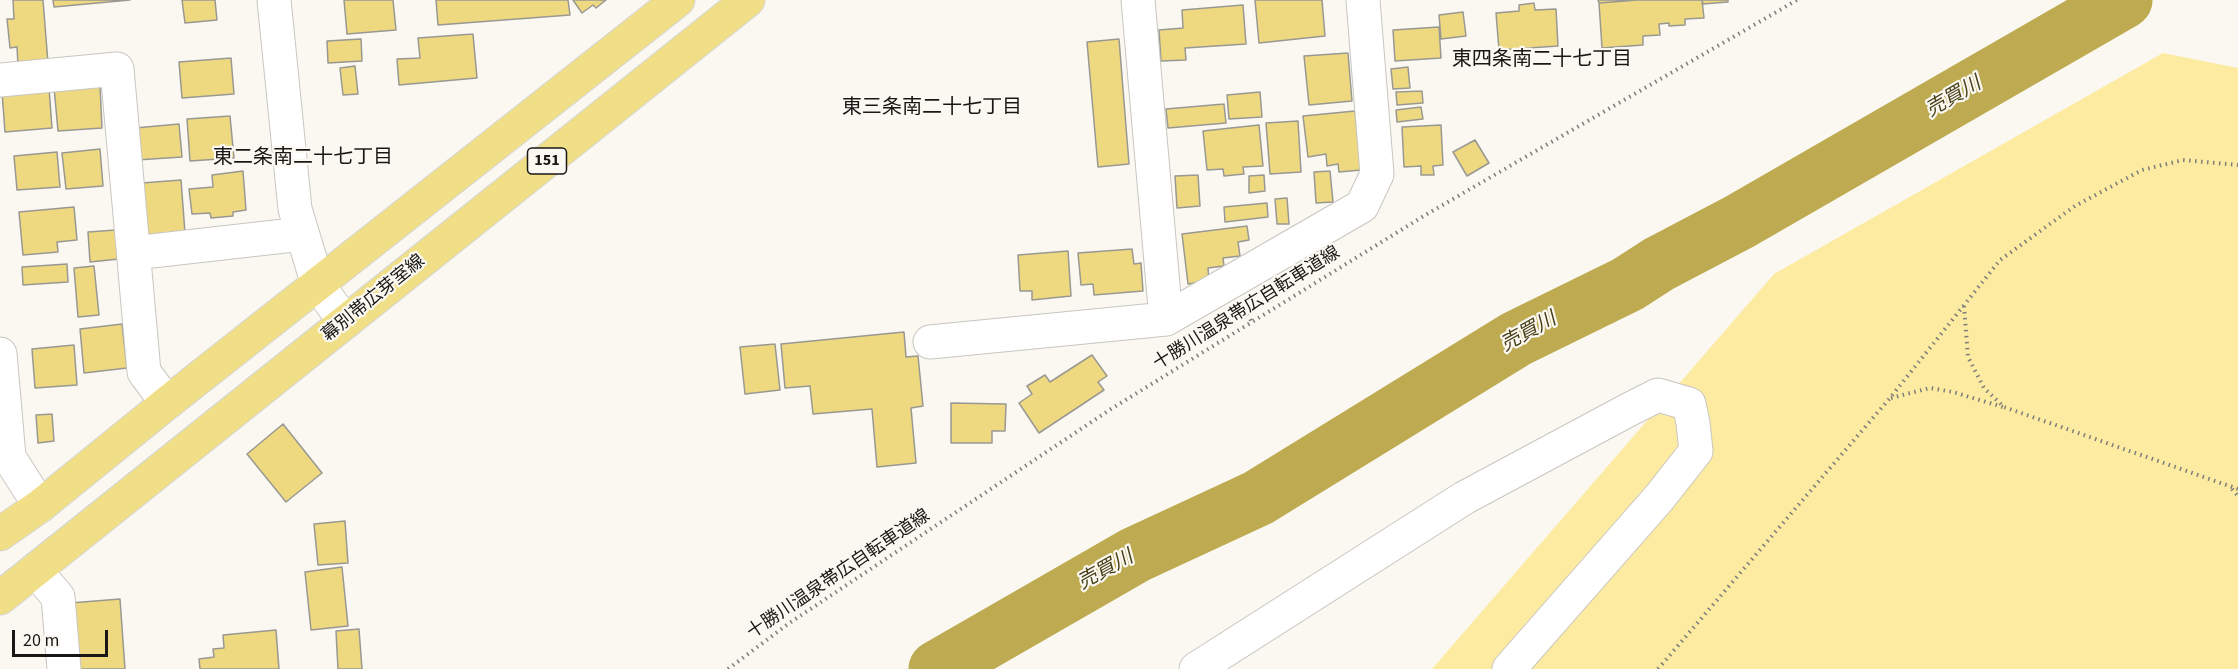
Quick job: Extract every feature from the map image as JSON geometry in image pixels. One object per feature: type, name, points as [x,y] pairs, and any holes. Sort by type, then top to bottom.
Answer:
[{"type":"main road","name":"151","points":[[0,534],[40,506],[678,0]]},
{"type":"main road","name":"幕別帯広芽室線","points":[[0,598],[748,0]]},
{"type":"street","points":[[274,0],[296,209],[318,285],[345,322]]},
{"type":"street","points":[[1138,0],[1166,319]]},
{"type":"street","points":[[930,342],[1166,319],[1362,206],[1377,174],[1363,0]]},
{"type":"street","points":[[0,80],[117,69],[144,372],[167,403]]},
{"type":"street","points":[[134,253],[303,234]]},
{"type":"street","points":[[0,354],[4,459],[40,506]]},
{"type":"street","points":[[1196,669],[1464,498],[1619,414],[1658,395],[1689,404],[1696,451],[1659,498],[1509,669]]},
{"type":"street","points":[[35,570],[58,597],[64,669]]},
{"type":"path","name":"十勝川温泉帯広自転車道線","points":[[728,669],[788,624],[1111,409],[1426,214],[1797,0]]},
{"type":"path","points":[[1658,669],[1890,398],[2000,260],[2075,206],[2142,170],[2183,160],[2238,165]]},
{"type":"path","points":[[1964,305],[1968,357],[1984,388],[2004,407]]},
{"type":"path","points":[[1890,398],[1930,388],[1953,392],[2004,407],[2238,489]]},
{"type":"path","points":[[2231,488],[2238,496]]},
{"type":"shaded area","points":[[2163,53],[2238,68],[2238,669],[1432,669],[1774,274]]},
{"type":"building","points":[[13,0],[43,0],[48,63],[18,65],[17,47],[10,48],[7,19],[14,19]]},
{"type":"building","points":[[53,0],[130,0],[54,7]]},
{"type":"building","points":[[182,0],[215,0],[217,20],[185,23]]},
{"type":"building","points":[[344,0],[393,0],[396,30],[347,34]]},
{"type":"building","points":[[436,0],[568,0],[570,15],[438,25]]},
{"type":"building","points":[[573,0],[606,0],[596,8],[593,5],[582,13]]},
{"type":"building","points":[[1255,0],[1322,0],[1325,36],[1259,43]]},
{"type":"building","points":[[1598,0],[1637,0],[1599,3]]},
{"type":"building","points":[[1637,0],[1702,0],[1704,18],[1685,19],[1685,25],[1659,24],[1660,35],[1643,36],[1643,45],[1602,48],[1599,3]]},
{"type":"building","points":[[1702,0],[1728,0],[1728,2],[1703,4]]},
{"type":"building","points":[[1534,3],[1535,10],[1556,9],[1558,46],[1499,50],[1496,13],[1519,11],[1519,5]]},
{"type":"building","points":[[1243,5],[1246,44],[1185,48],[1186,60],[1161,61],[1159,30],[1183,28],[1182,10]]},
{"type":"building","points":[[1463,12],[1466,36],[1441,39],[1439,15]]},
{"type":"building","points":[[1439,27],[1441,58],[1395,61],[1393,30]]},
{"type":"building","points":[[473,34],[477,78],[399,85],[397,59],[420,58],[418,38]]},
{"type":"building","points":[[361,39],[362,61],[328,63],[327,41]]},
{"type":"building","points":[[1119,39],[1129,164],[1098,167],[1087,42]]},
{"type":"building","points":[[1348,53],[1352,101],[1309,105],[1304,56]]},
{"type":"building","points":[[231,58],[234,94],[182,98],[179,62]]},
{"type":"building","points":[[355,66],[358,94],[343,95],[340,68]]},
{"type":"building","points":[[1408,67],[1410,88],[1393,89],[1391,69]]},
{"type":"building","points":[[100,85],[102,128],[58,131],[54,87]]},
{"type":"building","points":[[49,88],[52,128],[5,132],[2,92]]},
{"type":"building","points":[[1422,91],[1423,103],[1397,105],[1396,92]]},
{"type":"building","points":[[1260,92],[1262,117],[1229,119],[1227,95]]},
{"type":"building","points":[[1224,104],[1226,123],[1168,128],[1166,109]]},
{"type":"building","points":[[1421,107],[1423,119],[1397,122],[1396,110]]},
{"type":"building","points":[[1355,111],[1361,170],[1339,172],[1338,164],[1327,166],[1326,154],[1308,157],[1303,116]]},
{"type":"building","points":[[230,116],[234,158],[190,161],[187,119]]},
{"type":"building","points":[[1298,121],[1301,172],[1270,174],[1266,123]]},
{"type":"building","points":[[179,124],[182,157],[137,160],[135,128]]},
{"type":"building","points":[[1259,125],[1263,166],[1243,167],[1244,174],[1224,176],[1223,169],[1207,170],[1203,131]]},
{"type":"building","points":[[1441,125],[1443,165],[1433,166],[1434,175],[1421,175],[1421,166],[1404,167],[1402,127]]},
{"type":"building","points":[[1475,140],[1489,163],[1467,176],[1453,152]]},
{"type":"building","points":[[100,149],[103,186],[66,189],[62,153]]},
{"type":"building","points":[[57,152],[60,187],[17,190],[14,156]]},
{"type":"building","points":[[243,171],[246,210],[233,212],[233,216],[211,218],[210,213],[192,214],[189,189],[213,187],[212,175]]},
{"type":"building","points":[[1330,171],[1333,202],[1316,203],[1314,172]]},
{"type":"building","points":[[1198,175],[1200,206],[1177,208],[1175,176]]},
{"type":"building","points":[[1264,175],[1265,191],[1249,193],[1249,176]]},
{"type":"building","points":[[181,180],[185,233],[146,236],[142,183]]},
{"type":"building","points":[[1287,198],[1289,224],[1277,224],[1275,199]]},
{"type":"building","points":[[1267,203],[1268,217],[1225,222],[1224,207]]},
{"type":"building","points":[[74,207],[77,240],[57,242],[58,252],[23,255],[19,212]]},
{"type":"building","points":[[1247,226],[1249,240],[1238,242],[1240,256],[1223,258],[1224,266],[1208,268],[1209,281],[1188,284],[1182,234]]},
{"type":"building","points":[[116,230],[119,259],[90,262],[88,232]]},
{"type":"building","points":[[1132,249],[1134,264],[1141,263],[1143,291],[1094,295],[1093,284],[1081,285],[1078,253]]},
{"type":"building","points":[[1068,251],[1071,296],[1032,300],[1032,291],[1020,291],[1018,255]]},
{"type":"building","points":[[67,264],[68,282],[23,285],[22,267]]},
{"type":"building","points":[[94,266],[99,315],[78,317],[74,268]]},
{"type":"building","points":[[122,324],[127,368],[84,373],[80,329]]},
{"type":"building","points":[[904,332],[906,357],[918,356],[923,406],[911,408],[916,463],[877,467],[872,409],[813,414],[810,386],[785,388],[781,344]]},
{"type":"building","points":[[775,344],[780,390],[745,394],[740,347]]},
{"type":"building","points":[[74,345],[77,385],[35,388],[32,349]]},
{"type":"building","points":[[1092,355],[1107,376],[1098,382],[1104,390],[1039,433],[1019,403],[1032,394],[1027,386],[1045,375],[1050,382]]},
{"type":"building","points":[[951,403],[1006,404],[1005,431],[992,431],[992,443],[951,443]]},
{"type":"building","points":[[52,414],[54,441],[38,443],[36,415]]},
{"type":"building","points":[[283,424],[322,473],[286,502],[247,454]]},
{"type":"building","points":[[345,521],[348,563],[318,565],[314,524]]},
{"type":"building","points":[[342,567],[348,626],[311,630],[305,572]]},
{"type":"building","points":[[120,599],[125,669],[75,669],[70,603]]},
{"type":"building","points":[[359,629],[362,669],[338,669],[336,631]]},
{"type":"building","points":[[276,630],[279,669],[200,669],[199,659],[214,657],[213,649],[224,648],[223,635]]},
{"type":"waterway","name":"売買川","points":[[937,669],[1135,555],[1258,498],[1516,339],[1628,284],[1659,264],[1739,222],[2124,0]]},
{"type":"district","name":"東四条南二十七丁目","points":[[1542,61]]},
{"type":"district","name":"東三条南二十七丁目","points":[[932,109]]},
{"type":"district","name":"東二条南二十七丁目","points":[[303,159]]}]
